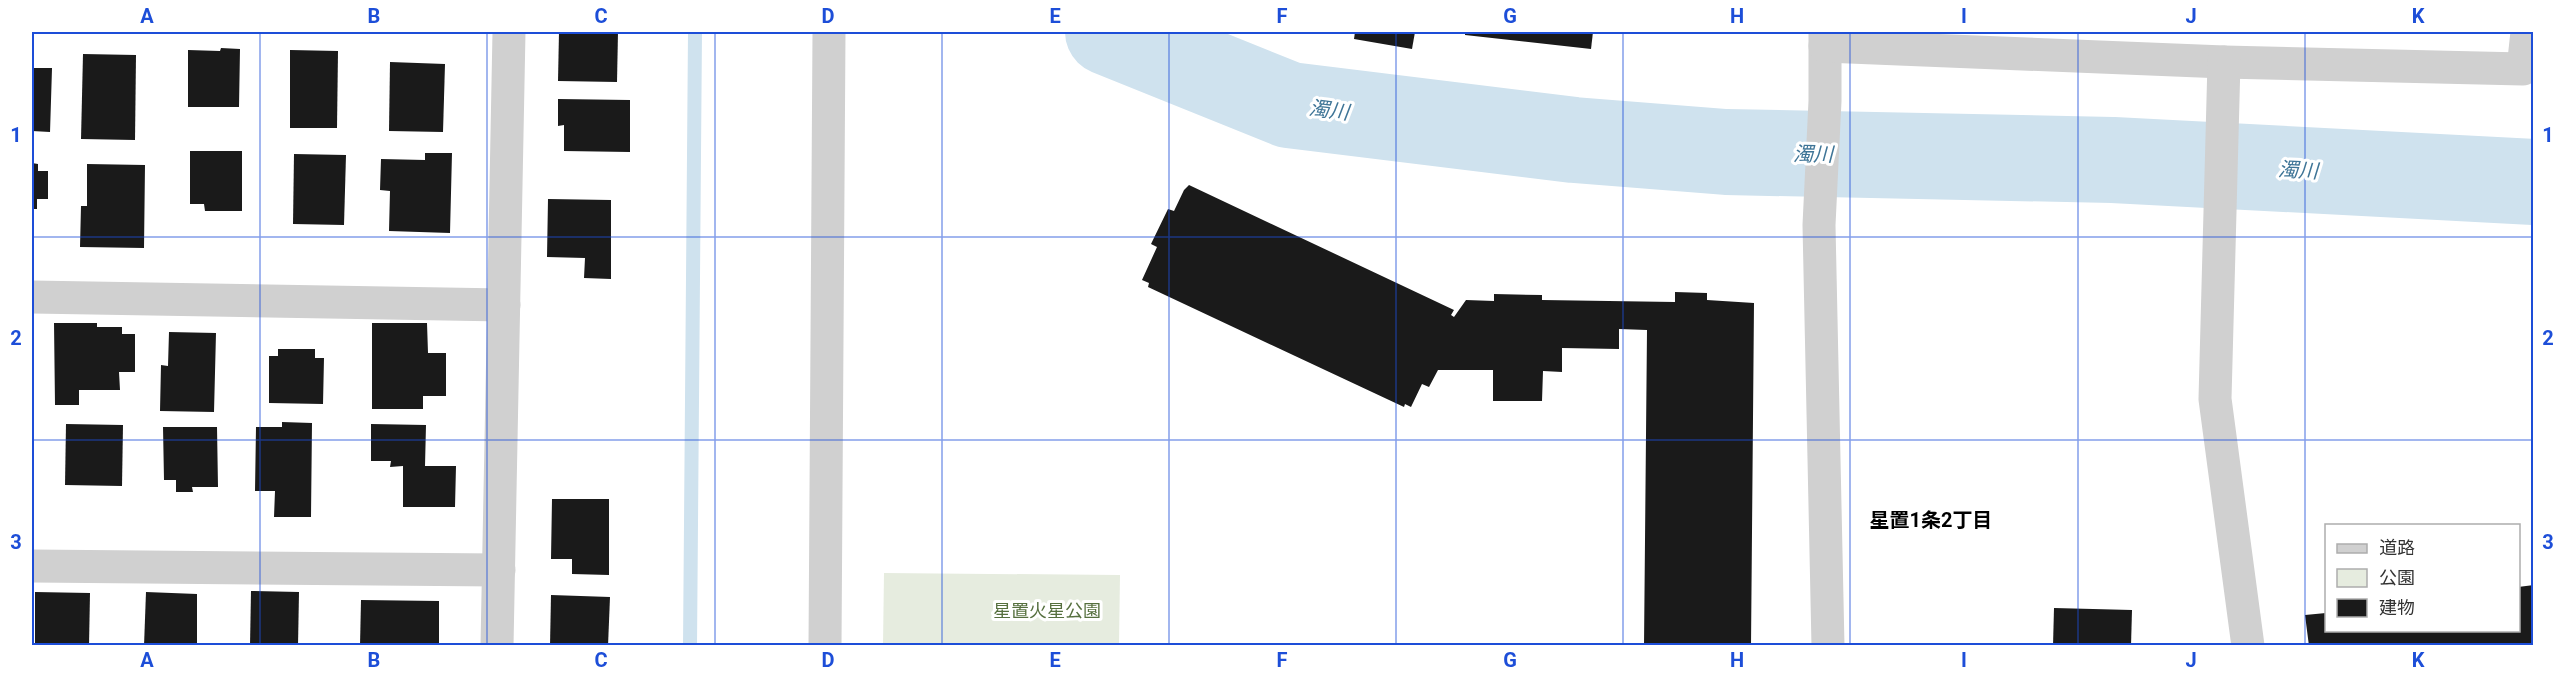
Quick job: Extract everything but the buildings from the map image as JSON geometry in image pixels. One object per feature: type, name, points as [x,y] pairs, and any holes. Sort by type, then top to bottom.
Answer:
[{"type":"street","points":[[496,32],[509,32],[497,645]]},
{"type":"street","points":[[825,645],[829,32]]},
{"type":"street","points":[[1828,645],[1819,225],[1826,101],[1825,39],[2224,62],[2523,69],[2527,32]]},
{"type":"street","points":[[2224,62],[2216,399],[2248,645]]},
{"type":"street","points":[[32,297],[504,305]]},
{"type":"street","points":[[32,566],[499,570]]},
{"type":"green space","name":"星置火星公園","points":[[884,573],[1120,575],[1119,645],[883,645]]},
{"type":"waterway","points":[[690,646],[695,32]]},
{"type":"waterway","name":"濁川","points":[[1108,32],[1289,105],[1574,140],[1726,152],[2113,160],[2534,182]]},
{"type":"district","name":"星置1条2丁目","points":[[1931,520]]}]
